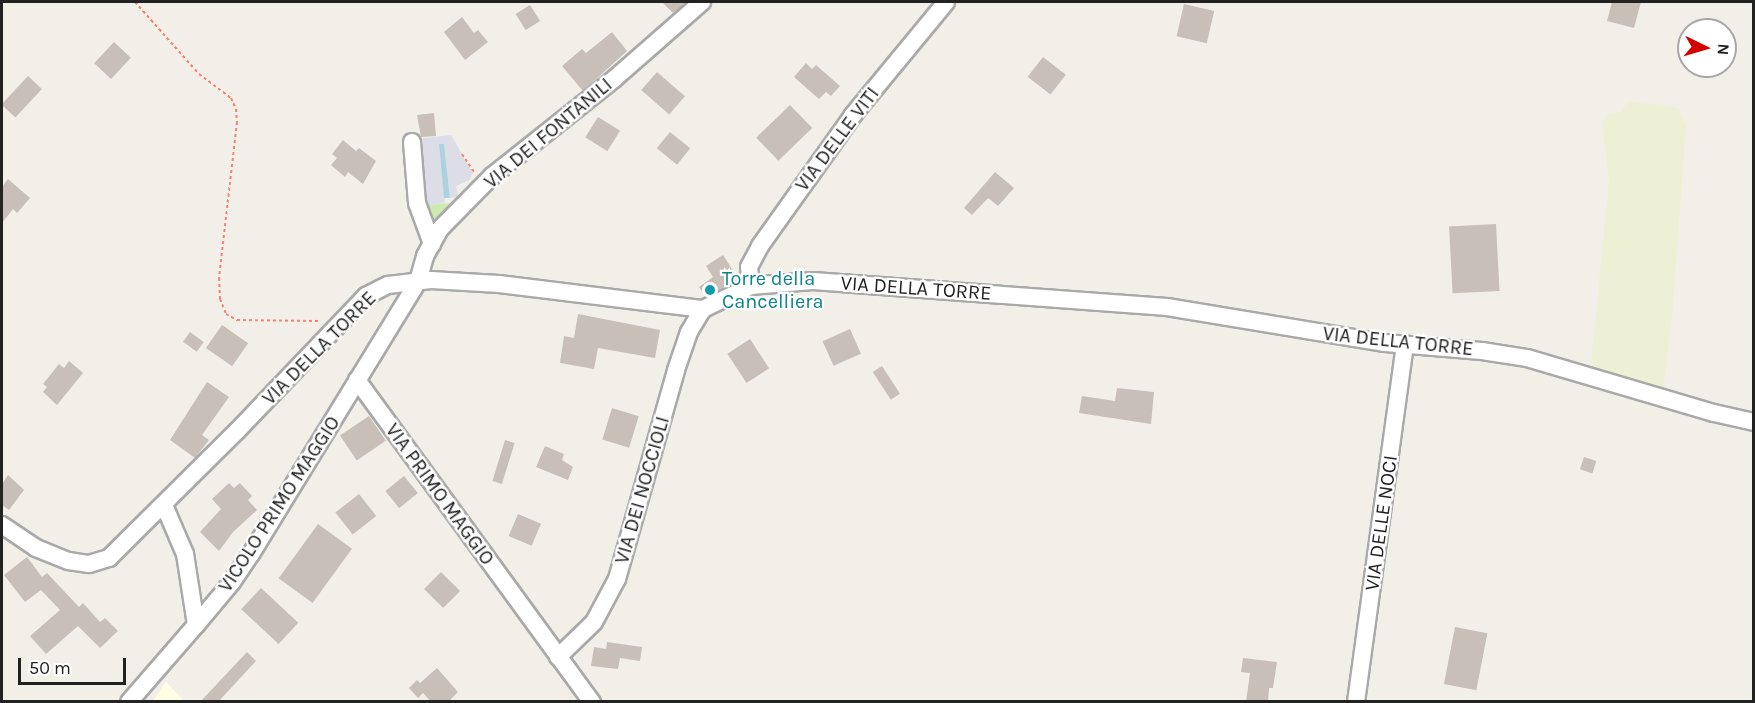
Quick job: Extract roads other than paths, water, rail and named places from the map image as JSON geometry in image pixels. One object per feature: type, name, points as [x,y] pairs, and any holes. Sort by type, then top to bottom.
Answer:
[{"type":"street","name":"VIA DEI FONTANILI","points":[[418,281],[422,265],[447,220],[483,185],[630,65],[702,2]]},
{"type":"street","name":"VIA DELLE VITI","points":[[751,286],[748,267],[759,246],[853,115],[945,2]]},
{"type":"street","points":[[412,142],[417,203],[432,244]]},
{"type":"street","name":"VIA DELLA TORRE","points":[[2,525],[50,554],[77,563],[94,564],[117,552],[366,296],[377,289],[418,281],[455,280],[499,284],[703,309],[751,286],[796,281],[1104,300],[1208,313],[1405,344],[1482,351],[1527,358],[1714,413],[1754,422]]},
{"type":"street","points":[[357,380],[418,281]]},
{"type":"street","name":"VIA DEI NOCCIOLI","points":[[558,657],[594,622],[617,579],[676,370],[689,332],[703,309]]},
{"type":"street","name":"VIA DELLE NOCI","points":[[1356,702],[1405,344]]},
{"type":"street","name":"VICOLO PRIMO MAGGIO","points":[[129,702],[248,559],[357,380]]},
{"type":"street","name":"VIA PRIMO MAGGIO","points":[[357,380],[592,702]]},
{"type":"street","points":[[164,505],[185,554],[195,625]]},
{"type":"water","points":[[439,144],[444,144],[450,198],[444,198]]},
{"type":"place","name":"Torre della Cancelliera","points":[[710,290]]}]
